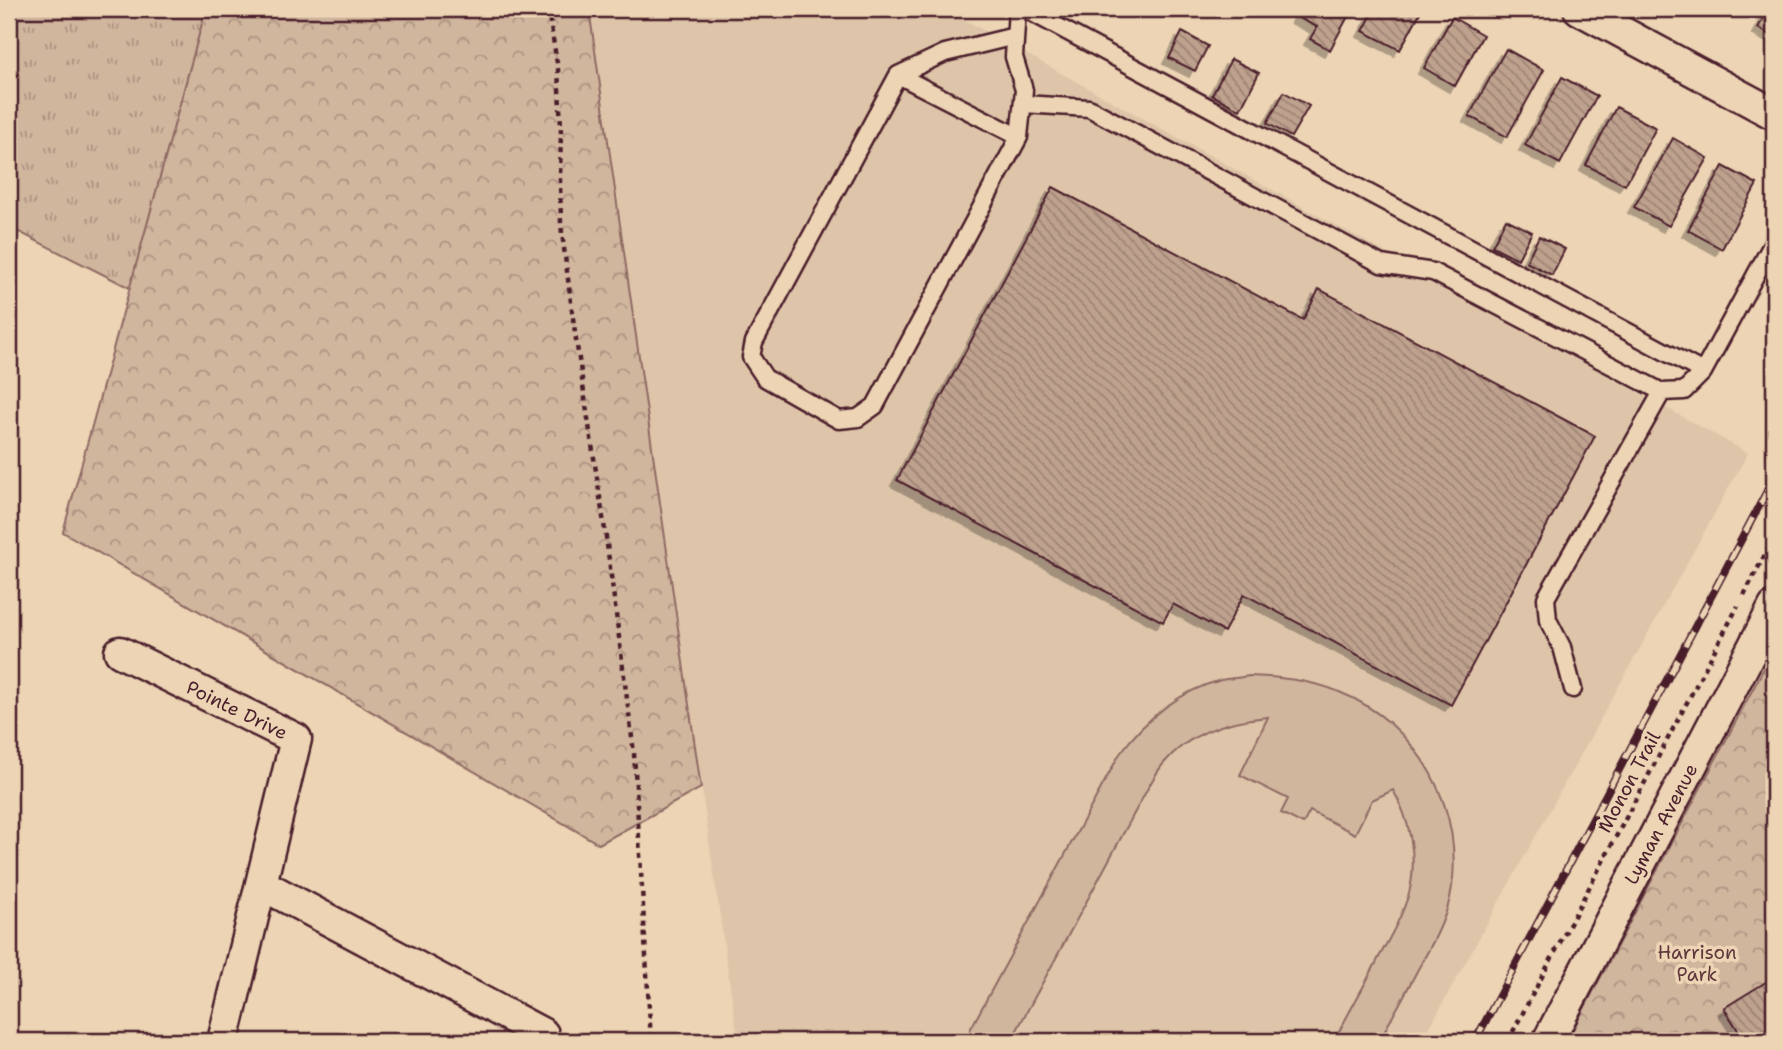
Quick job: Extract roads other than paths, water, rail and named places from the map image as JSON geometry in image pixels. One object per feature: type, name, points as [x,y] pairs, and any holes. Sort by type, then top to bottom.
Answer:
[{"type":"street","points":[[1579,9],[1774,114]]},
{"type":"street","name":"Lyman Avenue","points":[[1548,1041],[1774,607]]},
{"type":"street","name":"Pointe Drive","points":[[120,652],[296,739],[223,1041]]},
{"type":"street","points":[[261,884],[543,1034]]},
{"type":"lane","points":[[1015,36],[945,52],[898,75],[754,342],[751,357],[765,378],[839,420],[858,418],[875,406],[1019,137],[1024,90],[1014,57],[1017,9]]},
{"type":"lane","points":[[1025,9],[1703,372]]},
{"type":"lane","points":[[898,75],[1019,137]]},
{"type":"lane","points":[[1023,104],[1089,108],[1381,264],[1433,272],[1662,392],[1684,391],[1703,372],[1774,241]]},
{"type":"lane","points":[[1573,689],[1562,648],[1548,620],[1546,598],[1662,392]]},
{"type":"railway","points":[[1475,1041],[1774,478]]},
{"type":"park label","name":"Harrison Park","points":[[1697,963]]}]
